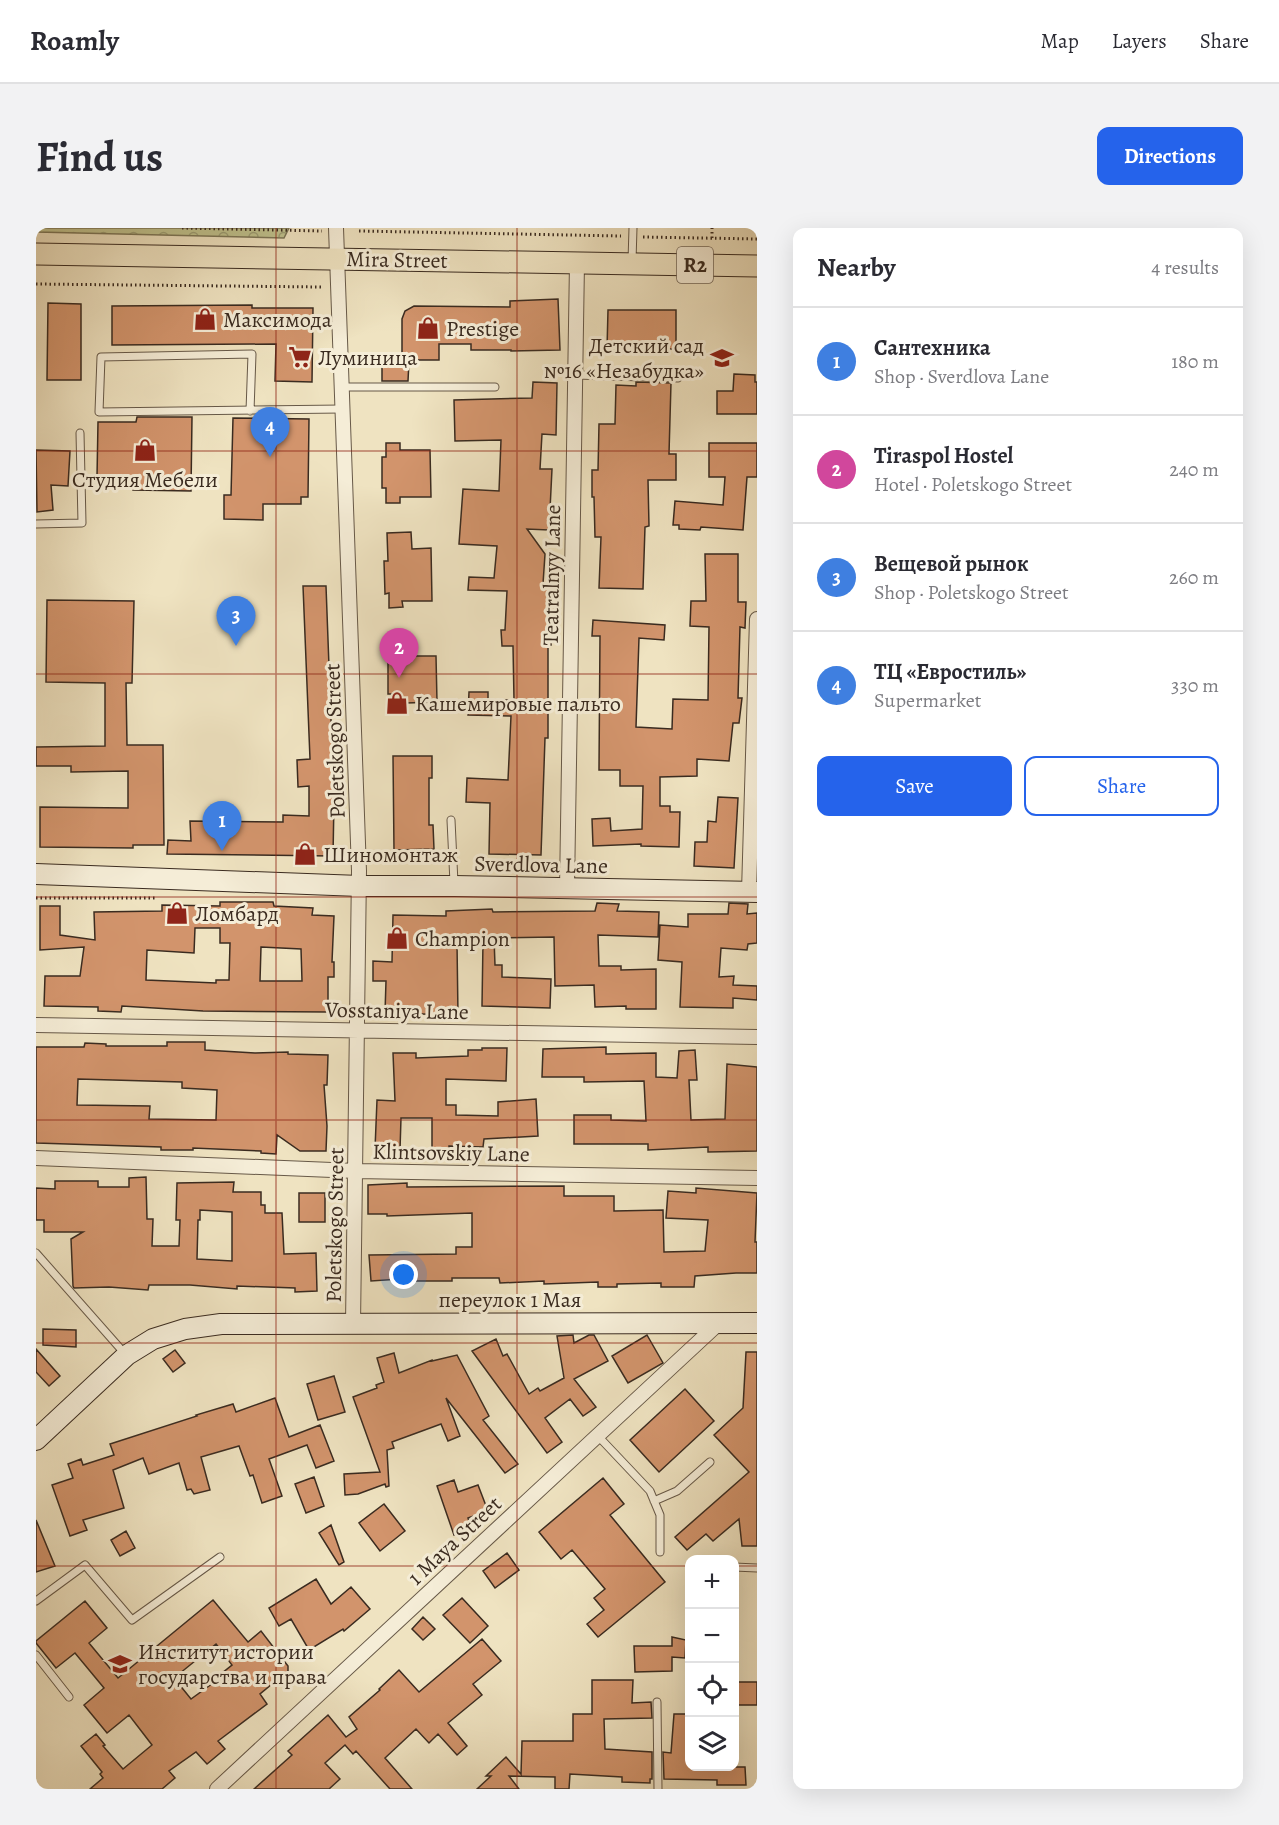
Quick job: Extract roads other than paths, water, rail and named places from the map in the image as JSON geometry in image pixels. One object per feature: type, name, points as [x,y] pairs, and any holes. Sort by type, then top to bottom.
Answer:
[{"type":"main road","name":"Mira Street","points":[[36,254],[757,266]]},
{"type":"street","name":"Poletskogo Street","points":[[330,229],[337,258],[360,886],[353,1324]]},
{"type":"street","name":"Teatralnyy Lane","points":[[567,888],[577,263]]},
{"type":"street","points":[[753,892],[757,619]]},
{"type":"street","name":"Sverdlova Lane","points":[[36,874],[360,886],[753,892]]},
{"type":"street","name":"Vosstaniya Lane","points":[[36,1025],[757,1038]]},
{"type":"street","name":"Klintsovskiy Lane","points":[[36,1158],[356,1171],[757,1178]]},
{"type":"street","name":"1 Maya Street","points":[[217,1789],[720,1322]]},
{"type":"street","name":"переулок 1 Мая","points":[[36,1440],[127,1355],[153,1339],[185,1329],[221,1324],[757,1323]]},
{"type":"lane","points":[[632,264],[633,228]]},
{"type":"lane","points":[[250,411],[252,354],[101,357],[99,412],[250,411],[342,409]]},
{"type":"lane","points":[[575,375],[678,378]]},
{"type":"lane","points":[[342,387],[495,387]]},
{"type":"lane","points":[[36,524],[82,523],[80,434]]},
{"type":"lane","points":[[451,820],[454,886]]},
{"type":"lane","points":[[36,1253],[127,1355]]},
{"type":"lane","points":[[598,1436],[650,1491],[660,1515],[660,1552]]},
{"type":"lane","points":[[654,1501],[677,1491],[710,1462]]},
{"type":"lane","points":[[36,1601],[85,1565],[132,1620],[220,1557]]},
{"type":"lane","points":[[739,1567],[757,1568]]},
{"type":"lane","points":[[36,1655],[69,1697]]},
{"type":"lane","points":[[657,1702],[658,1789]]},
{"type":"place","name":"Максимода","points":[[205,319]]},
{"type":"place","name":"Prestige","points":[[428,328]]},
{"type":"place","name":"Луминица","points":[[300,357]]},
{"type":"place","name":"Детский сад №16 «Незабудка»","points":[[722,358]]},
{"type":"place","name":"Студия Мебели","points":[[145,450]]},
{"type":"place","name":"ТЦ «Евростиль»","points":[[270,457]]},
{"type":"place","name":"Вещевой рынок","points":[[236,646]]},
{"type":"place","name":"Tiraspol Hostel","points":[[399,678]]},
{"type":"place","name":"Кашемировые пальто","points":[[397,703]]},
{"type":"place","name":"Сантехника","points":[[222,851]]},
{"type":"place","name":"Шиномонтаж","points":[[305,854]]},
{"type":"place","name":"Ломбард","points":[[177,913]]},
{"type":"place","name":"Champion","points":[[397,938]]},
{"type":"place","name":"Институт истории государства и права","points":[[120,1664]]}]
